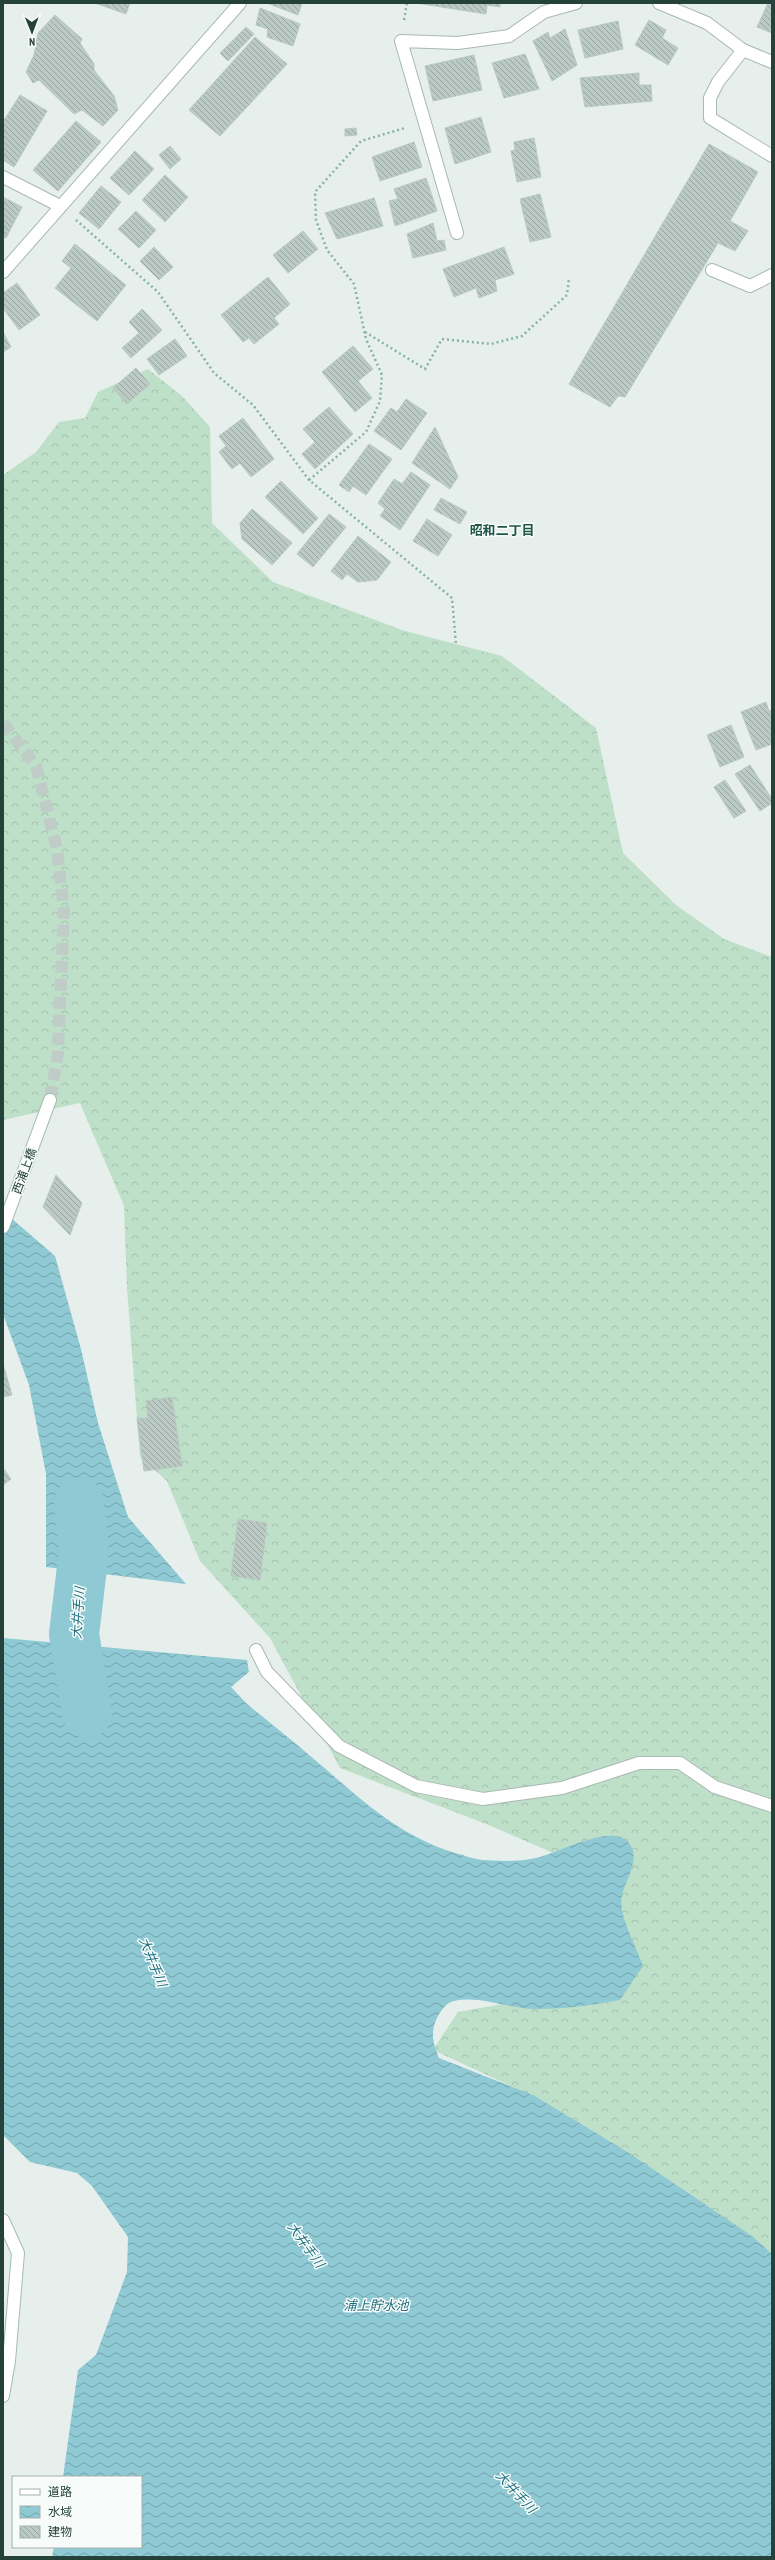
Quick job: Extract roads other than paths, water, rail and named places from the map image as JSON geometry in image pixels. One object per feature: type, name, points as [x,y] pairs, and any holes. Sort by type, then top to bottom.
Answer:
[{"type":"street","points":[[3,272],[240,3]]},
{"type":"street","points":[[457,233],[400,41],[458,43],[509,36],[544,12],[576,3]]},
{"type":"street","points":[[659,3],[707,23],[743,50],[772,62]]},
{"type":"street","points":[[743,50],[718,82],[710,98],[710,118],[772,156]]},
{"type":"street","points":[[3,177],[60,206]]},
{"type":"street","points":[[712,270],[750,286],[772,275]]},
{"type":"street","name":"西浦上橋","points":[[3,1227],[50,1100]]},
{"type":"street","points":[[256,1650],[267,1672],[339,1746],[416,1786],[483,1799],[562,1788],[639,1763],[680,1763],[715,1788],[772,1806]]},
{"type":"street","points":[[3,2220],[18,2253],[3,2396]]},
{"type":"water","points":[[3,1211],[55,1256],[81,1349],[98,1423],[128,1517],[186,1584],[46,1567],[46,1474],[29,1385],[3,1314]]},
{"type":"water","name":"浦上貯水池","points":[[3,1638],[247,1660],[249,1672],[231,1687],[247,1704],[380,1814],[415,1836],[455,1853],[482,1860],[515,1861],[536,1858],[583,1841],[597,1838],[609,1836],[619,1837],[627,1841],[632,1847],[634,1861],[622,1895],[622,1911],[643,1966],[620,2000],[600,2004],[538,2009],[528,2009],[475,2000],[454,2001],[446,2005],[437,2018],[433,2038],[439,2058],[533,2095],[629,2153],[752,2236],[772,2254],[772,2557],[52,2557],[54,2548],[142,2548],[142,2476],[63,2476],[78,2370],[96,2355],[127,2272],[128,2237],[92,2186],[77,2173],[30,2162],[3,2135]]},
{"type":"waterway","name":"大井手川","points":[[79,1503],[84,1551],[74,1634],[87,1713]]},
{"type":"tunnel","points":[[3,723],[36,766],[57,849],[64,911],[58,1053],[50,1100]]},
{"type":"district","name":"昭和二丁目","points":[[502,530]]}]
